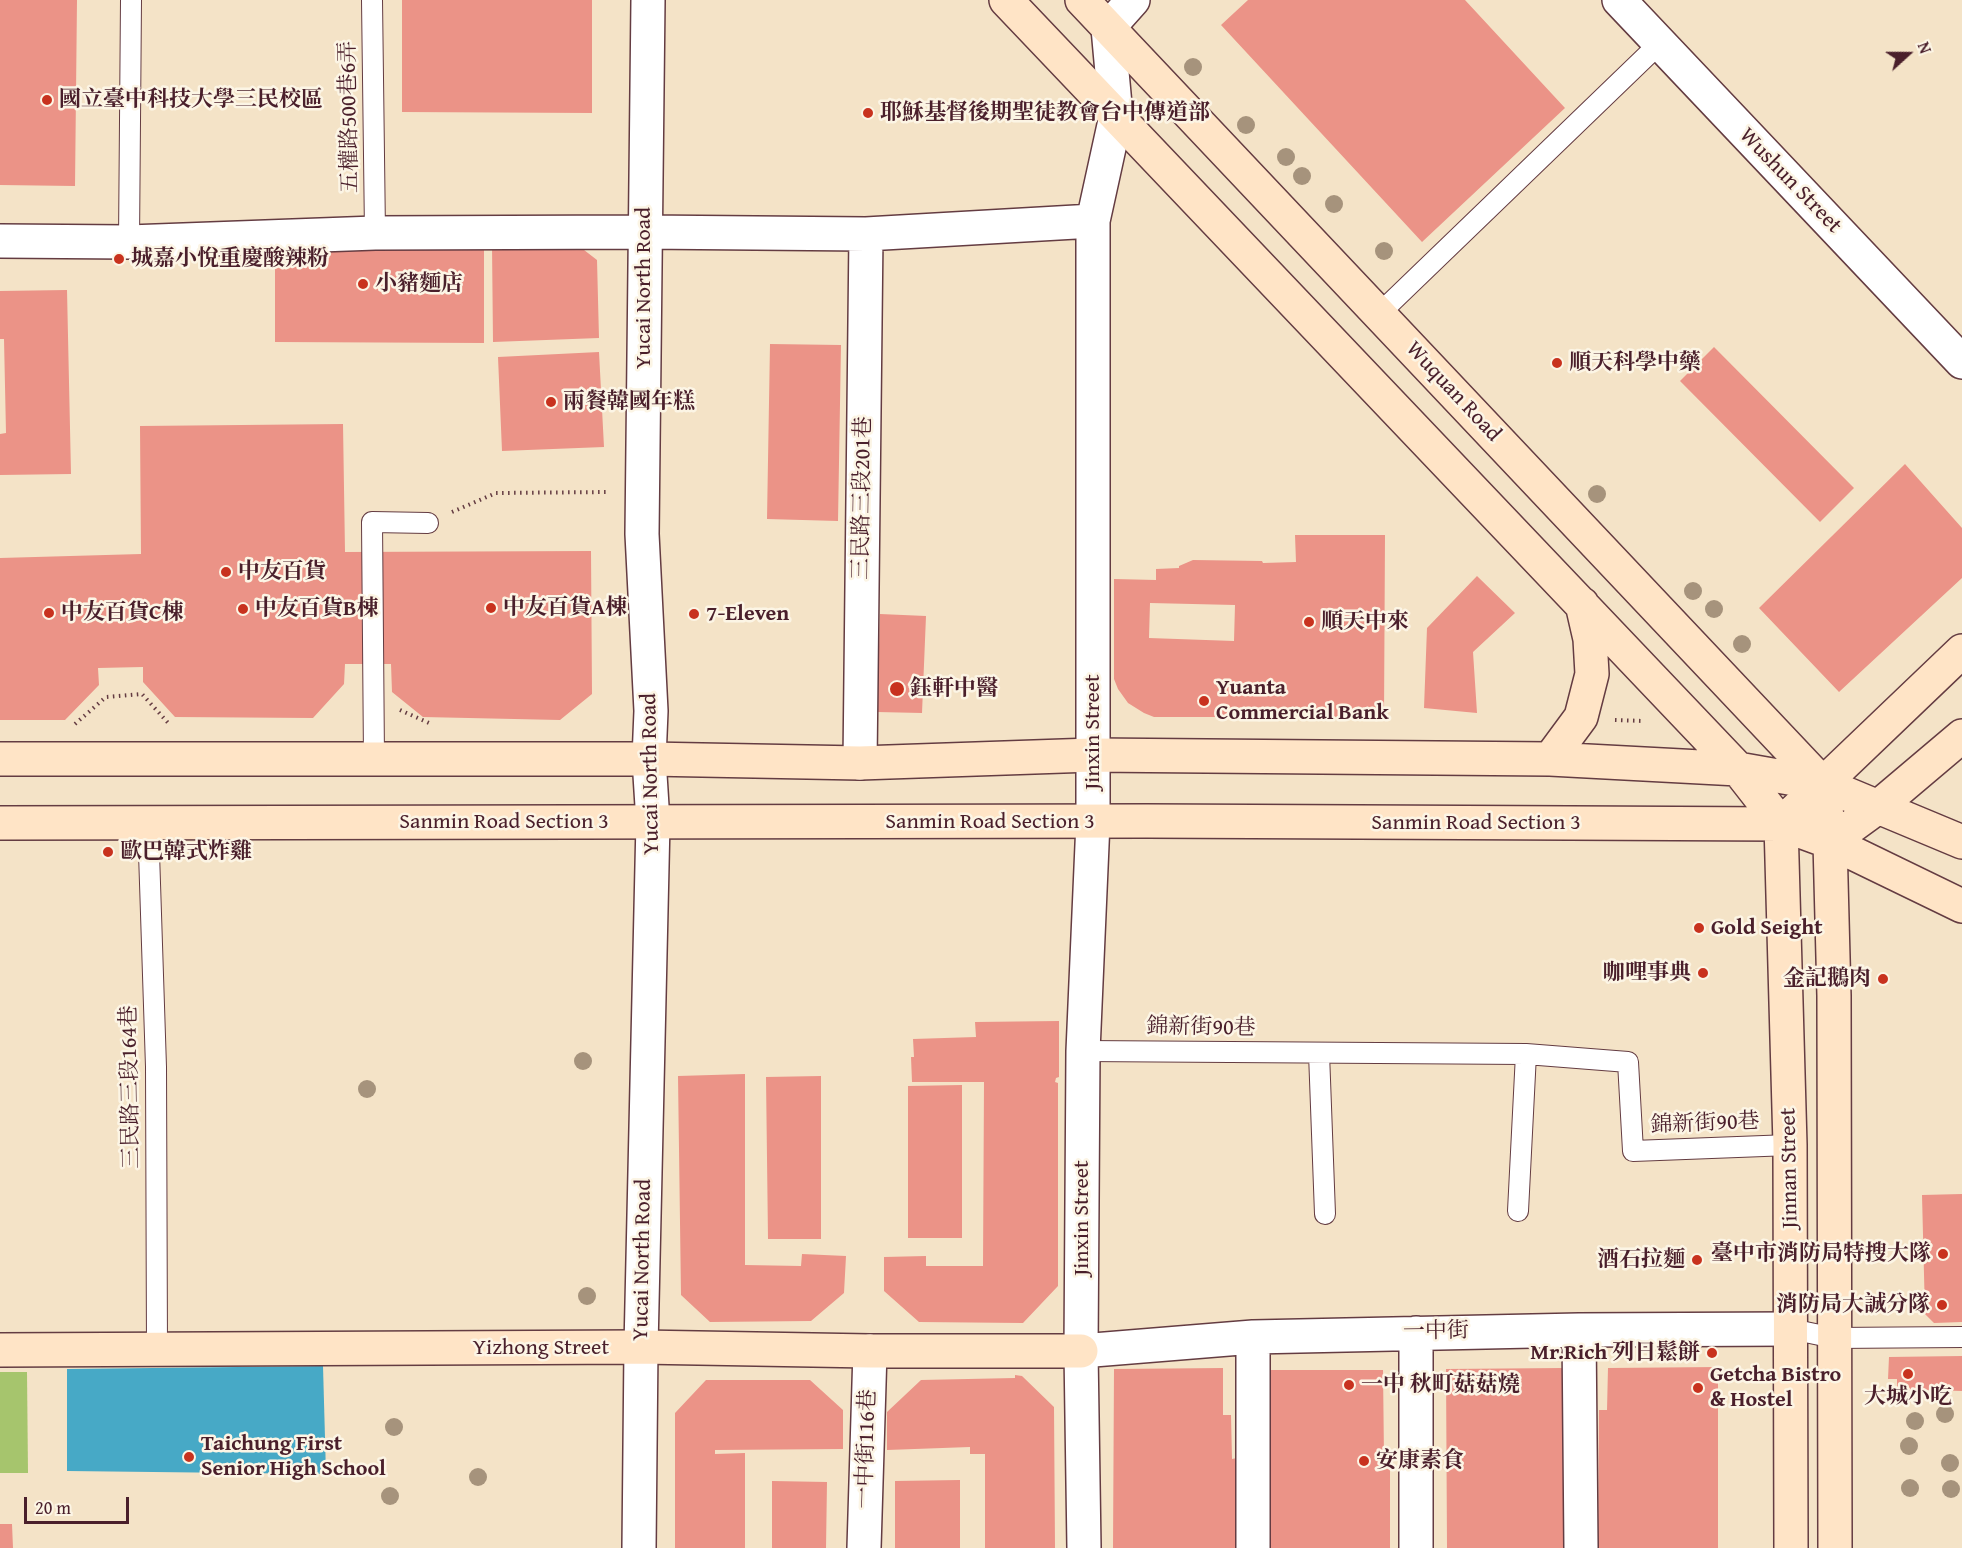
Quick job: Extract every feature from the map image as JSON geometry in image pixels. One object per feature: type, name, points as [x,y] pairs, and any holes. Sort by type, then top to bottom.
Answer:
[{"type":"main road","points":[[1006,0],[1582,603],[1738,769],[1781,824],[1962,651]]},
{"type":"main road","name":"Wuquan Road","points":[[1082,0],[1823,784]]},
{"type":"main road","points":[[1550,759],[1581,717],[1592,674],[1590,639],[1582,603]]},
{"type":"main road","points":[[1830,842],[1878,807],[1962,736]]},
{"type":"main road","points":[[0,759],[649,759],[860,763],[1092,755],[1550,759],[1738,769],[1823,784],[1962,842]]},
{"type":"main road","name":"Jinnan Street","points":[[1823,784],[1830,842],[1834,996],[1835,1548]]},
{"type":"main road","name":"Sanmin Road Section 3","points":[[0,823],[1781,824],[1830,842],[1962,906]]},
{"type":"main road","name":"Jinnan Street","points":[[1781,824],[1790,1145],[1791,1548]]},
{"type":"main road","name":"Yizhong Street","points":[[0,1350],[641,1347],[870,1351],[1081,1351]]},
{"type":"street","name":"Yucai North Road","points":[[639,1548],[641,1347],[653,822],[649,759],[651,711],[642,534],[648,0]]},
{"type":"street","points":[[1108,28],[1133,0]]},
{"type":"street","name":"Wushun Street","points":[[1619,0],[1962,362]]},
{"type":"street","name":"Jinxin Street","points":[[1084,1548],[1081,1351],[1083,1051],[1093,822],[1093,221],[1116,116],[1108,28]]},
{"type":"street","points":[[0,241],[129,242],[375,233],[866,234],[1093,221]]},
{"type":"street","name":"三民路三段201巷","points":[[860,763],[866,234]]},
{"type":"street","name":"一中街","points":[[1081,1351],[1252,1337],[1579,1330],[1791,1329]]},
{"type":"street","points":[[1579,1330],[1581,1548]]},
{"type":"street","points":[[1416,1333],[1416,1548]]},
{"type":"street","points":[[1252,1337],[1253,1548]]},
{"type":"street","name":"一中街116巷","points":[[864,1548],[870,1351]]},
{"type":"lane","points":[[129,242],[131,0]]},
{"type":"lane","name":"五權路500巷6弄","points":[[372,0],[375,233]]},
{"type":"lane","points":[[1379,314],[1660,43]]},
{"type":"lane","points":[[374,759],[372,522],[428,523]]},
{"type":"lane","name":"三民路三段164巷","points":[[148,822],[156,1067],[157,1350]]},
{"type":"lane","name":"錦新街90巷","points":[[1083,1051],[1527,1054],[1628,1062],[1633,1151],[1790,1145]]},
{"type":"lane","points":[[1319,1053],[1325,1214]]},
{"type":"lane","points":[[1518,1211],[1527,1054]]},
{"type":"lane","points":[[1791,1329],[1834,1338],[1962,1337]]},
{"type":"path","points":[[428,523],[496,493],[615,492]]},
{"type":"path","points":[[1608,720],[1649,721]]},
{"type":"green space","points":[[0,1372],[27,1372],[28,1473],[0,1473]]},
{"type":"water","points":[[323,1366],[326,1474],[67,1471],[67,1369]]},
{"type":"building","name":"國立臺中科技大學三民校區","points":[[0,0],[77,0],[75,186],[0,185]]},
{"type":"building","points":[[402,0],[592,0],[592,113],[402,112]]},
{"type":"building","points":[[1248,0],[1465,0],[1565,108],[1422,242],[1221,25]]},
{"type":"building","points":[[575,243],[597,260],[599,338],[493,342],[492,245]]},
{"type":"building","points":[[275,244],[484,245],[484,343],[275,342]]},
{"type":"building","points":[[67,290],[71,474],[0,475],[0,434],[6,433],[4,339],[0,339],[0,291]]},
{"type":"building","points":[[770,344],[841,345],[838,521],[767,519]]},
{"type":"building","points":[[1714,347],[1854,488],[1820,522],[1680,381]]},
{"type":"building","name":"兩餐韓國年糕","points":[[599,352],[604,447],[502,451],[498,357]]},
{"type":"building","points":[[343,424],[345,552],[591,551],[592,694],[560,720],[423,717],[392,692],[391,664],[345,664],[344,684],[313,718],[175,717],[143,682],[143,667],[98,668],[99,685],[65,720],[0,720],[0,558],[141,554],[140,426]]},
{"type":"building","points":[[1905,464],[1962,528],[1962,578],[1839,692],[1759,608]]},
{"type":"building","name":"順天中來","points":[[1295,535],[1385,535],[1384,717],[1154,717],[1128,703],[1114,679],[1114,579],[1156,580],[1156,569],[1179,568],[1193,560],[1296,562]],"holes":[[[1150,603],[1235,605],[1234,641],[1149,638]]]},
{"type":"building","points":[[1477,576],[1515,613],[1473,652],[1477,713],[1424,708],[1427,628]]},
{"type":"building","points":[[880,614],[926,616],[922,713],[877,712]]},
{"type":"building","points":[[1059,1021],[1059,1077],[1055,1082],[1058,1083],[1058,1286],[1023,1323],[919,1322],[884,1291],[884,1257],[926,1256],[926,1266],[983,1266],[984,1082],[912,1082],[913,1039],[976,1037],[975,1022]]},
{"type":"building","points":[[745,1074],[745,1265],[801,1266],[802,1254],[846,1256],[844,1293],[811,1321],[710,1322],[681,1295],[678,1076]]},
{"type":"building","points":[[821,1076],[821,1239],[768,1239],[766,1077]]},
{"type":"building","points":[[962,1085],[962,1238],[908,1238],[908,1086]]},
{"type":"building","name":"臺中市消防局特搜大隊","points":[[1962,1194],[1962,1322],[1934,1323],[1925,1314],[1922,1195]]},
{"type":"building","points":[[1962,1356],[1962,1391],[1897,1389],[1897,1379],[1888,1379],[1889,1357]]},
{"type":"building","points":[[1718,1367],[1718,1548],[1598,1548],[1599,1410],[1607,1410],[1608,1368]]},
{"type":"building","points":[[1223,1368],[1223,1415],[1231,1415],[1232,1459],[1237,1458],[1237,1548],[1113,1548],[1114,1369]]},
{"type":"building","points":[[1563,1368],[1569,1548],[1447,1548],[1446,1369]]},
{"type":"building","points":[[1269,1370],[1383,1370],[1384,1458],[1390,1458],[1390,1548],[1268,1548]]},
{"type":"building","points":[[1015,1375],[1022,1376],[1054,1407],[1055,1548],[985,1548],[985,1454],[970,1454],[970,1447],[887,1450],[887,1412],[921,1380],[1015,1378]]},
{"type":"building","points":[[706,1380],[810,1380],[843,1410],[843,1449],[715,1450],[715,1454],[745,1453],[745,1548],[675,1548],[675,1413]]},
{"type":"building","points":[[960,1480],[960,1548],[895,1548],[895,1481]]},
{"type":"building","points":[[772,1481],[827,1482],[826,1548],[772,1548]]},
{"type":"building","points":[[0,1524],[12,1524],[13,1548],[0,1548]]},
{"type":"place","name":"國立臺中科技大學三民校區","points":[[47,100]]},
{"type":"place","name":"耶穌基督後期聖徒教會台中傳道部","points":[[868,113]]},
{"type":"place","name":"城嘉小悅重慶酸辣粉","points":[[119,259]]},
{"type":"place","name":"小豬麵店","points":[[363,284]]},
{"type":"place","name":"順天科學中藥","points":[[1557,363]]},
{"type":"place","name":"兩餐韓國年糕","points":[[551,402]]},
{"type":"place","name":"中友百貨","points":[[226,572]]},
{"type":"place","name":"中友百貨A棟","points":[[491,608]]},
{"type":"place","name":"中友百貨B棟","points":[[243,609]]},
{"type":"place","name":"中友百貨C棟","points":[[49,613]]},
{"type":"place","name":"7-Eleven","points":[[694,614]]},
{"type":"place","name":"順天中來","points":[[1309,622]]},
{"type":"place","name":"鈺軒中醫","points":[[897,689]]},
{"type":"place","name":"Yuanta Commercial Bank","points":[[1204,701]]},
{"type":"place","name":"歐巴韓式炸雞","points":[[108,852]]},
{"type":"place","name":"Gold Seight","points":[[1699,928]]},
{"type":"place","name":"咖哩事典","points":[[1703,973]]},
{"type":"place","name":"金記鵝肉","points":[[1883,979]]},
{"type":"place","name":"臺中市消防局特搜大隊","points":[[1943,1254]]},
{"type":"place","name":"酒石拉麵","points":[[1697,1260]]},
{"type":"place","name":"消防局大誠分隊","points":[[1942,1305]]},
{"type":"place","name":"Mr.Rich 列日鬆餅","points":[[1712,1353]]},
{"type":"place","name":"大城小吃","points":[[1908,1374]]},
{"type":"place","name":"一中 秋町菇菇燒","points":[[1349,1385]]},
{"type":"place","name":"Getcha Bistro & Hostel","points":[[1698,1388]]},
{"type":"place","name":"Taichung First Senior High School","points":[[189,1457]]},
{"type":"place","name":"安康素食","points":[[1364,1461]]}]
